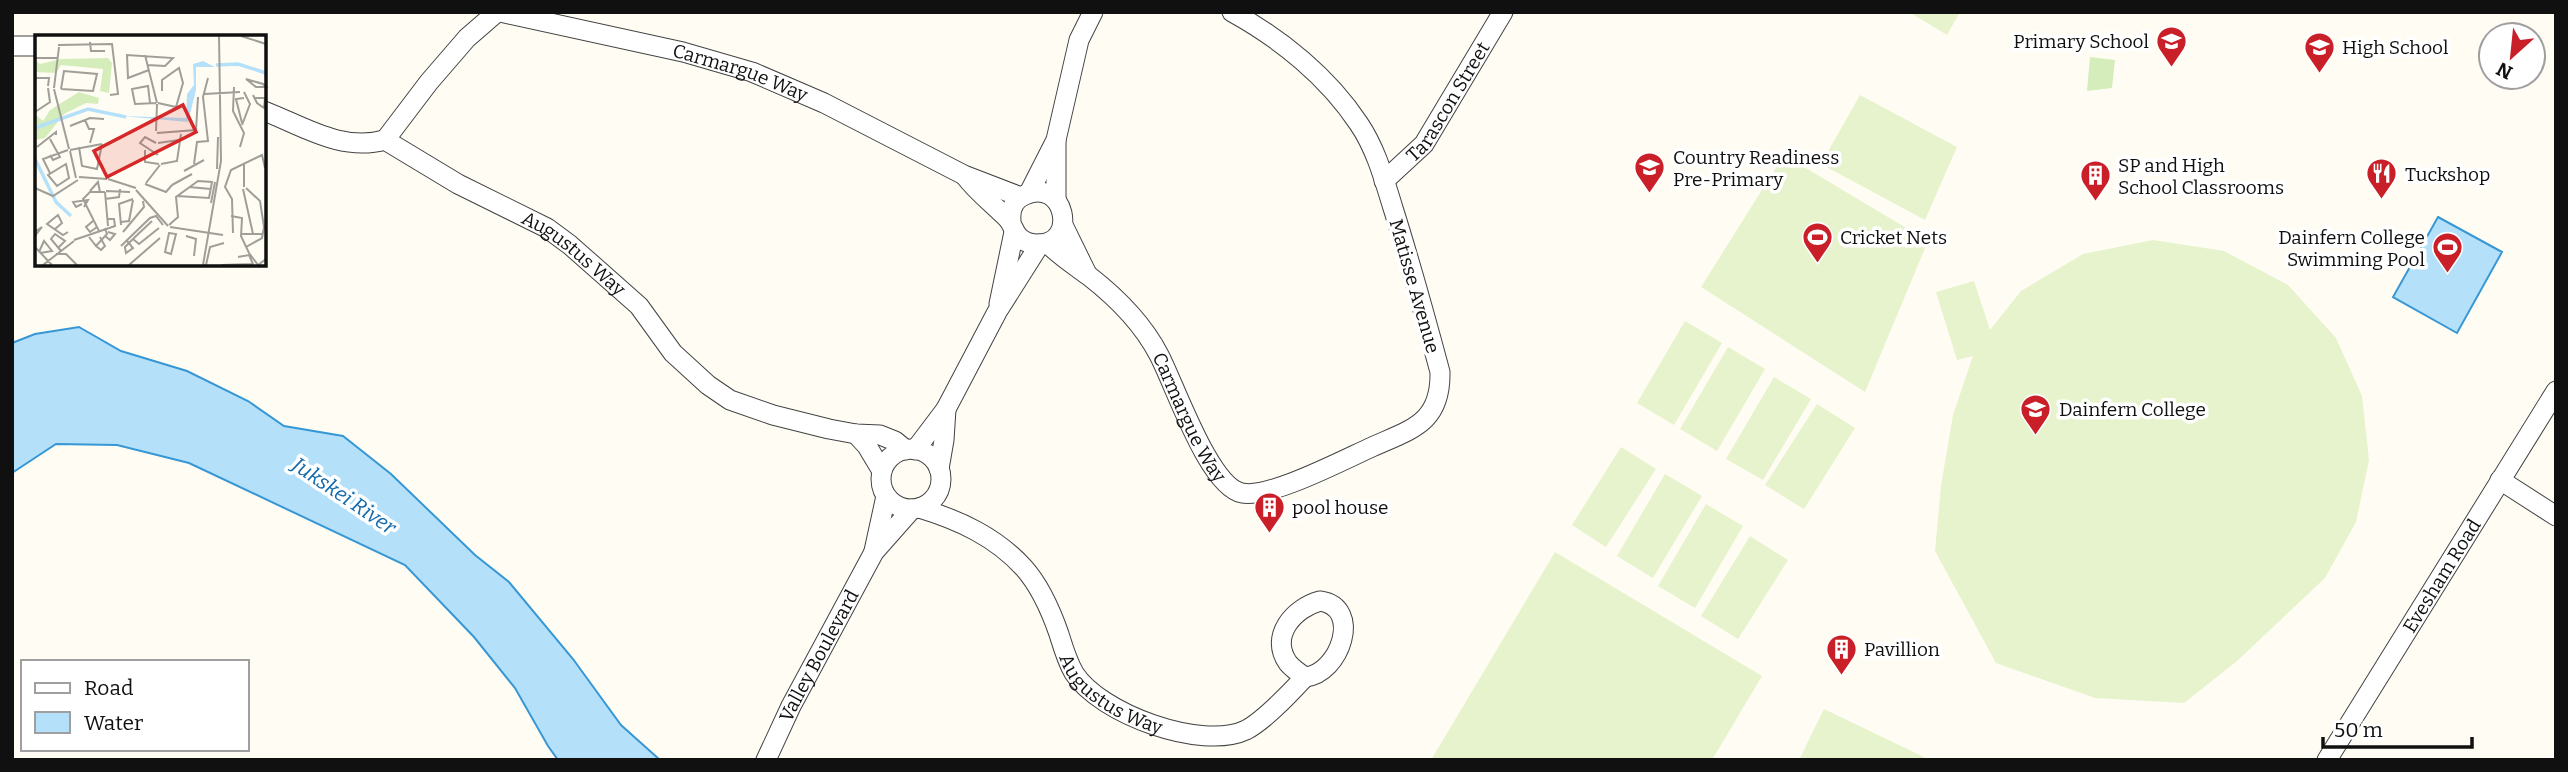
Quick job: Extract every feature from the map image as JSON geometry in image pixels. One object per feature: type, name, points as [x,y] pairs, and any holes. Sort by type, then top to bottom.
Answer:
[{"type":"street","points":[[266,112],[341,142],[361,145],[385,140],[467,38],[499,12]]},
{"type":"street","name":"Carmargue Way","points":[[499,12],[683,52],[752,72],[824,103],[964,176],[1025,195]]},
{"type":"street","points":[[1076,12],[1079,40]]},
{"type":"street","points":[[1013,227],[1030,244],[1043,244],[1054,239],[1063,225],[1061,208],[1056,200],[1056,140],[1079,40],[1093,12]]},
{"type":"street","name":"Matisse Avenue","points":[[1232,12],[1279,41],[1312,69],[1360,124],[1374,152],[1414,272],[1440,372],[1440,385],[1432,412],[1421,423],[1406,432],[1266,491],[1240,493]]},
{"type":"street","name":"Tarascon Street","points":[[1384,181],[1424,144],[1503,12]]},
{"type":"street","points":[[12,46],[35,46]]},
{"type":"street","name":"Augustus Way","points":[[385,140],[458,184],[547,228],[570,245],[639,306],[673,353],[708,385],[730,400],[773,415],[856,434],[880,435],[910,450]]},
{"type":"street","points":[[997,312],[1013,227],[1012,211],[1025,195],[1056,140]]},
{"type":"street","name":"Carmargue Way","points":[[964,176],[1013,227]]},
{"type":"street","points":[[1025,195],[1039,192],[1056,200]]},
{"type":"street","name":"Carmargue Way","points":[[1063,225],[1088,275]]},
{"type":"street","points":[[946,410],[938,492],[934,499],[916,509],[897,506],[886,496],[881,480],[882,471],[891,457],[910,450],[946,410],[997,312],[1043,244]]},
{"type":"street","name":"Carmargue Way","points":[[1043,244],[1088,275],[1144,329],[1160,355],[1199,442],[1219,477],[1228,487],[1240,493]]},
{"type":"street","name":"Evesham Road","points":[[2327,760],[2556,391]]},
{"type":"street","points":[[856,434],[867,446],[882,471]]},
{"type":"street","points":[[910,450],[930,456],[939,469]]},
{"type":"street","points":[[2500,480],[2556,516]]},
{"type":"street","name":"Augustus Way","points":[[938,492],[968,526]]},
{"type":"street","name":"Valley Boulevard","points":[[874,552],[886,496]]},
{"type":"street","name":"Augustus Way","points":[[916,509],[968,526],[994,542],[1027,571],[1047,605],[1075,675],[1105,704],[1126,715],[1193,735],[1215,737],[1232,734],[1247,729],[1280,703],[1305,677]]},
{"type":"street","name":"Valley Boulevard","points":[[766,760],[791,706],[874,552],[916,509]]},
{"type":"green space","points":[[1909,12],[1960,12],[1947,35]]},
{"type":"green space","points":[[2090,57],[2115,60],[2112,88],[2087,91]]},
{"type":"green space","points":[[1860,95],[1957,147],[1925,220],[1821,164]]},
{"type":"green space","name":"Cricket Nets","points":[[1784,155],[1928,241],[1865,392],[1701,287]]},
{"type":"green space","points":[[2153,240],[2224,251],[2288,285],[2336,338],[2362,396],[2369,460],[2356,522],[2325,578],[2237,661],[2184,703],[2095,698],[1996,663],[1935,551],[1941,486],[1953,415],[1973,356],[1957,360],[1936,292],[1974,281],[1990,330],[2021,291],[2083,254]]},
{"type":"green space","points":[[1685,321],[1722,343],[1674,425],[1637,403]]},
{"type":"green space","points":[[1728,347],[1765,369],[1717,451],[1680,429]]},
{"type":"green space","points":[[1774,377],[1811,399],[1763,480],[1726,459]]},
{"type":"green space","points":[[1817,404],[1855,428],[1804,509],[1765,485]]},
{"type":"green space","points":[[1621,447],[1656,469],[1606,547],[1572,525]]},
{"type":"green space","points":[[1665,474],[1702,496],[1653,578],[1617,556]]},
{"type":"green space","points":[[1706,504],[1743,526],[1695,608],[1658,586]]},
{"type":"green space","points":[[1750,536],[1788,560],[1738,639],[1701,616]]},
{"type":"green space","points":[[1555,552],[1762,676],[1712,760],[1431,760]]},
{"type":"green space","points":[[1824,709],[1930,760],[1799,760]]},
{"type":"water","name":"Dainfern College Swimming Pool","points":[[2438,217],[2502,252],[2457,333],[2393,297]]},
{"type":"water","name":"Jukskei River","points":[[79,327],[121,351],[187,371],[248,401],[284,426],[343,436],[391,474],[475,555],[509,582],[573,659],[621,725],[660,760],[558,760],[515,688],[474,637],[405,565],[189,463],[117,445],[56,444],[12,473],[12,343],[35,334]]},
{"type":"place","name":"Primary School","points":[[2172,68]]},
{"type":"place","name":"High School","points":[[2319,74]]},
{"type":"place","name":"Country Readiness Pre-Primary","points":[[1650,195]]},
{"type":"place","name":"Tuckshop","points":[[2382,201]]},
{"type":"place","name":"SP and High School Classrooms","points":[[2095,203]]},
{"type":"place","name":"Cricket Nets","points":[[1817,264]]},
{"type":"place","name":"Dainfern College Swimming Pool","points":[[2448,275]]},
{"type":"place","name":"Dainfern College","points":[[2036,436]]},
{"type":"place","name":"pool house","points":[[1269,534]]},
{"type":"place","name":"Pavillion","points":[[1841,676]]}]
